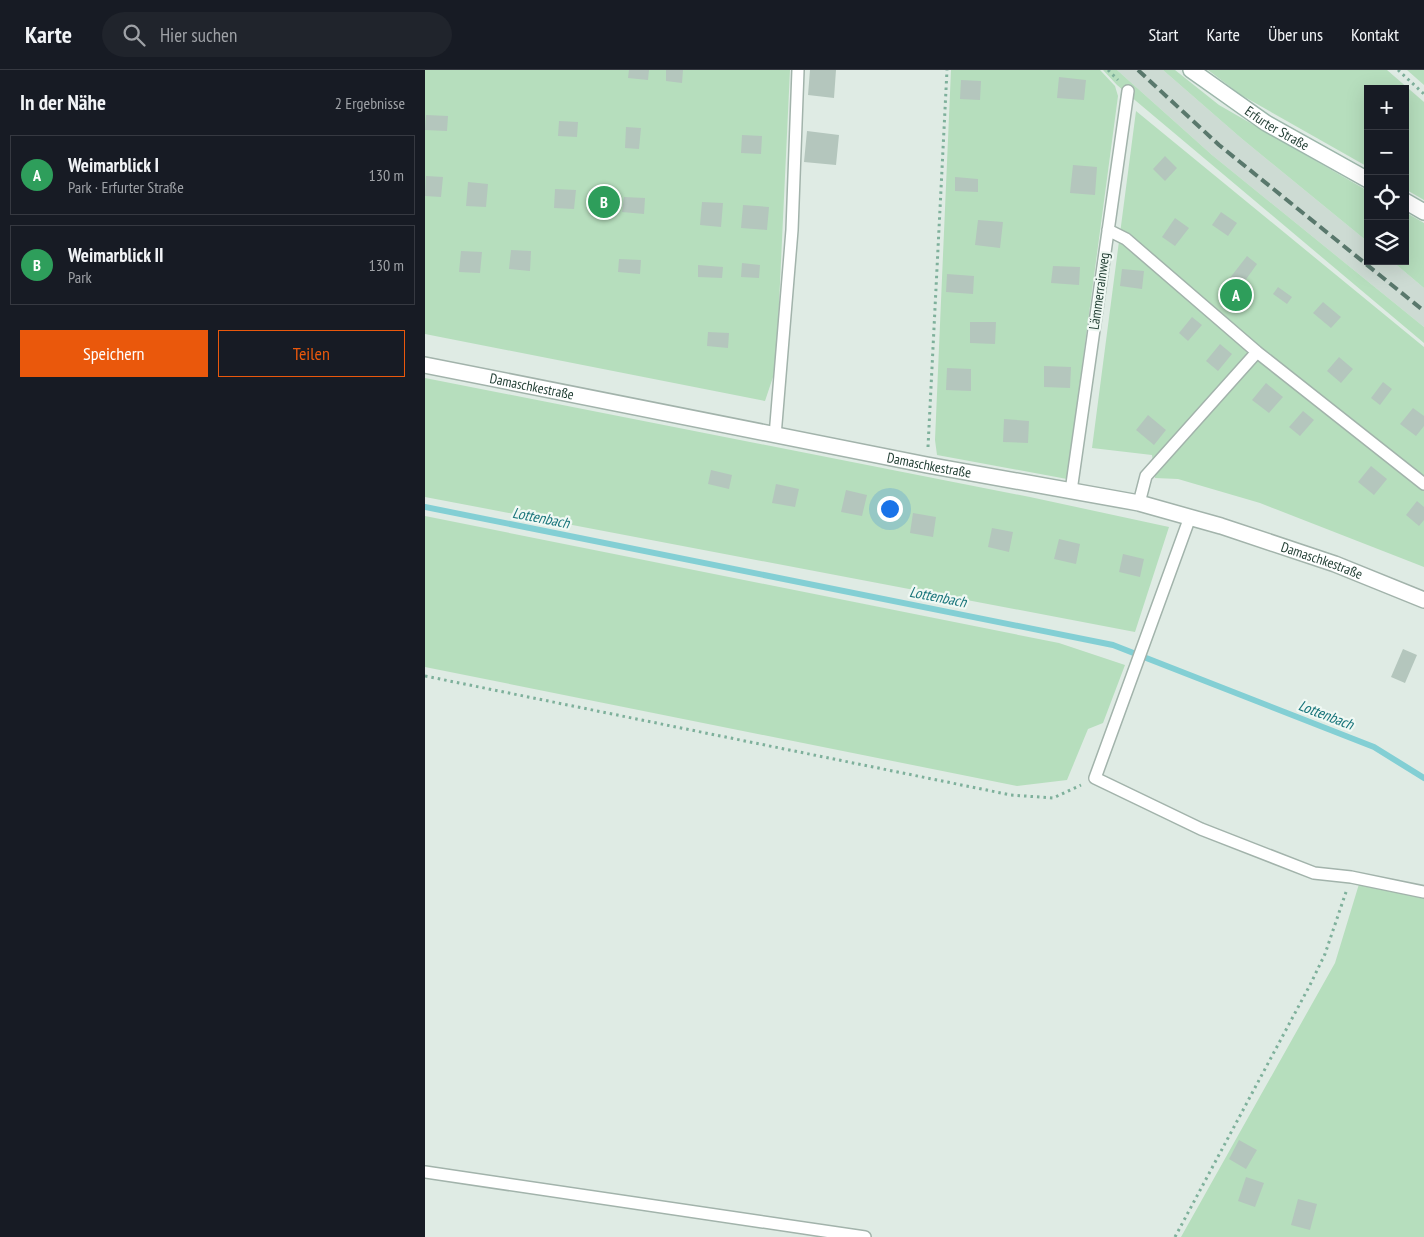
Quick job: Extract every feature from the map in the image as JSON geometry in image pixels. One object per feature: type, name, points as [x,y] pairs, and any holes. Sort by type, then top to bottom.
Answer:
[{"type":"street","name":"Erfurter Straße","points":[[1191,70],[1267,123],[1364,178]]},
{"type":"street","points":[[1409,203],[1424,212]]},
{"type":"street","name":"Damaschkestraße","points":[[425,365],[775,436],[1139,503],[1191,517],[1335,564],[1424,600]]},
{"type":"lane","points":[[775,436],[792,230],[798,70]]},
{"type":"lane","name":"Lämmerrainweg","points":[[1071,491],[1128,90]]},
{"type":"lane","points":[[1108,230],[1126,239],[1257,352],[1424,484]]},
{"type":"lane","points":[[1139,503],[1146,476],[1257,352]]},
{"type":"lane","points":[[1191,517],[1095,778],[1201,829],[1314,873],[1351,877],[1424,892]]},
{"type":"lane","points":[[425,1172],[865,1237]]},
{"type":"path","points":[[927,465],[937,311],[938,220],[947,70]]},
{"type":"path","points":[[1398,70],[1424,94]]},
{"type":"path","points":[[425,676],[1011,794],[1053,798],[1095,778]]},
{"type":"path","points":[[1175,1237],[1311,985],[1325,954],[1351,877]]},
{"type":"shaded area","points":[[1117,70],[1163,70],[1241,138],[1364,239],[1364,265],[1397,265],[1424,288],[1424,327],[1212,155]]},
{"type":"green space","points":[[425,70],[790,70],[776,368],[765,401],[425,334]]},
{"type":"green space","points":[[951,70],[1100,70],[1115,86],[1118,96],[1067,479],[937,455],[935,440]]},
{"type":"green space","points":[[1103,70],[1117,70],[1212,155],[1424,327],[1424,343],[1117,85]]},
{"type":"green space","points":[[1163,70],[1175,70],[1219,105],[1364,189],[1364,239],[1241,138]]},
{"type":"green space","points":[[1208,70],[1387,70],[1404,85],[1364,85],[1364,165],[1241,95]]},
{"type":"green space","points":[[1407,70],[1424,70],[1424,85]]},
{"type":"green space","points":[[1409,89],[1424,102],[1424,200],[1409,191]]},
{"type":"green space","points":[[1136,111],[1424,347],[1424,567],[1260,503],[1178,479],[1155,478],[1152,455],[1092,448]]},
{"type":"green space","points":[[1409,214],[1424,223],[1424,288],[1397,265],[1409,265]]},
{"type":"green space","points":[[425,378],[1030,497],[1169,527],[1135,632],[425,497]]},
{"type":"green space","points":[[425,516],[1059,643],[1125,665],[1103,723],[1088,729],[1067,780],[1017,786],[425,667]]},
{"type":"green space","points":[[1359,884],[1424,898],[1424,1237],[1181,1237],[1335,963]]},
{"type":"building","points":[[629,70],[649,70],[648,80],[628,78]]},
{"type":"building","points":[[666,70],[683,70],[682,83],[666,81]]},
{"type":"building","points":[[810,70],[836,70],[834,98],[808,95]]},
{"type":"building","points":[[1059,77],[1086,80],[1084,100],[1057,98]]},
{"type":"building","points":[[961,80],[981,81],[980,100],[960,99]]},
{"type":"building","points":[[426,115],[448,116],[447,131],[425,130]]},
{"type":"building","points":[[559,121],[578,122],[577,137],[558,136]]},
{"type":"building","points":[[626,127],[641,128],[639,149],[625,148]]},
{"type":"building","points":[[807,131],[839,135],[836,165],[804,162]]},
{"type":"building","points":[[742,135],[762,136],[761,154],[741,153]]},
{"type":"building","points":[[1165,156],[1177,168],[1165,181],[1153,169]]},
{"type":"building","points":[[1073,165],[1097,167],[1095,195],[1070,193]]},
{"type":"building","points":[[426,176],[443,177],[441,197],[425,196]]},
{"type":"building","points":[[955,177],[978,179],[978,192],[955,191]]},
{"type":"building","points":[[468,182],[488,184],[486,207],[466,206]]},
{"type":"building","points":[[555,189],[576,190],[574,209],[554,208]]},
{"type":"building","points":[[624,197],[645,198],[644,214],[622,212]]},
{"type":"building","points":[[702,202],[723,203],[721,227],[700,225]]},
{"type":"building","points":[[743,205],[769,207],[767,230],[741,228]]},
{"type":"building","points":[[1221,212],[1237,223],[1228,236],[1212,225]]},
{"type":"building","points":[[1175,218],[1189,228],[1175,246],[1162,237]]},
{"type":"building","points":[[978,220],[1003,222],[1000,248],[975,245]]},
{"type":"building","points":[[511,250],[531,251],[530,271],[509,269]]},
{"type":"building","points":[[461,251],[482,252],[480,273],[459,272]]},
{"type":"building","points":[[1247,256],[1257,264],[1237,292],[1226,283]]},
{"type":"building","points":[[619,259],[641,260],[640,274],[618,272]]},
{"type":"building","points":[[742,263],[760,265],[759,278],[741,277]]},
{"type":"building","points":[[698,265],[723,267],[722,278],[698,277]]},
{"type":"building","points":[[1053,266],[1080,267],[1079,285],[1051,283]]},
{"type":"building","points":[[1122,269],[1144,271],[1142,289],[1120,286]]},
{"type":"building","points":[[947,274],[974,276],[973,294],[946,292]]},
{"type":"building","points":[[1278,287],[1292,297],[1287,304],[1273,294]]},
{"type":"building","points":[[1323,302],[1341,317],[1331,328],[1313,313]]},
{"type":"building","points":[[1192,317],[1202,325],[1188,341],[1179,333]]},
{"type":"building","points":[[970,322],[996,322],[995,344],[970,343]]},
{"type":"building","points":[[708,332],[729,333],[728,348],[707,346]]},
{"type":"building","points":[[1220,344],[1232,354],[1218,371],[1206,361]]},
{"type":"building","points":[[1339,357],[1353,369],[1341,383],[1327,371]]},
{"type":"building","points":[[1044,366],[1071,367],[1070,388],[1044,387]]},
{"type":"building","points":[[947,368],[971,369],[971,391],[946,390]]},
{"type":"building","points":[[1383,382],[1392,389],[1380,405],[1371,398]]},
{"type":"building","points":[[1266,383],[1283,397],[1269,413],[1252,400]]},
{"type":"building","points":[[1413,408],[1424,416],[1424,426],[1416,436],[1400,424]]},
{"type":"building","points":[[1303,411],[1314,420],[1300,436],[1289,427]]},
{"type":"building","points":[[1148,415],[1166,430],[1154,445],[1136,430]]},
{"type":"building","points":[[1004,419],[1029,421],[1028,443],[1003,442]]},
{"type":"building","points":[[1371,466],[1387,479],[1374,495],[1358,482]]},
{"type":"building","points":[[711,470],[732,475],[729,489],[708,484]]},
{"type":"building","points":[[776,484],[799,489],[795,507],[772,503]]},
{"type":"building","points":[[846,490],[867,495],[862,516],[841,512]]},
{"type":"building","points":[[1417,501],[1424,507],[1424,520],[1419,526],[1406,515]]},
{"type":"building","points":[[913,513],[936,517],[933,537],[910,533]]},
{"type":"building","points":[[992,528],[1013,532],[1009,552],[988,547]]},
{"type":"building","points":[[1059,539],[1080,544],[1076,564],[1054,559]]},
{"type":"building","points":[[1123,554],[1144,559],[1140,577],[1119,572]]},
{"type":"building","points":[[1403,649],[1417,655],[1405,683],[1391,677]]},
{"type":"building","points":[[1239,1140],[1257,1150],[1246,1169],[1229,1159]]},
{"type":"building","points":[[1246,1177],[1264,1183],[1255,1207],[1238,1201]]},
{"type":"building","points":[[1298,1199],[1317,1204],[1310,1230],[1291,1225]]},
{"type":"waterway","name":"Lottenbach","points":[[425,507],[1113,645],[1374,747],[1424,778]]},
{"type":"railway","points":[[1138,70],[1219,145],[1424,311]]},
{"type":"place","name":"Weimarblick II","points":[[604,202]]},
{"type":"place","name":"Weimarblick I","points":[[1236,295]]}]
